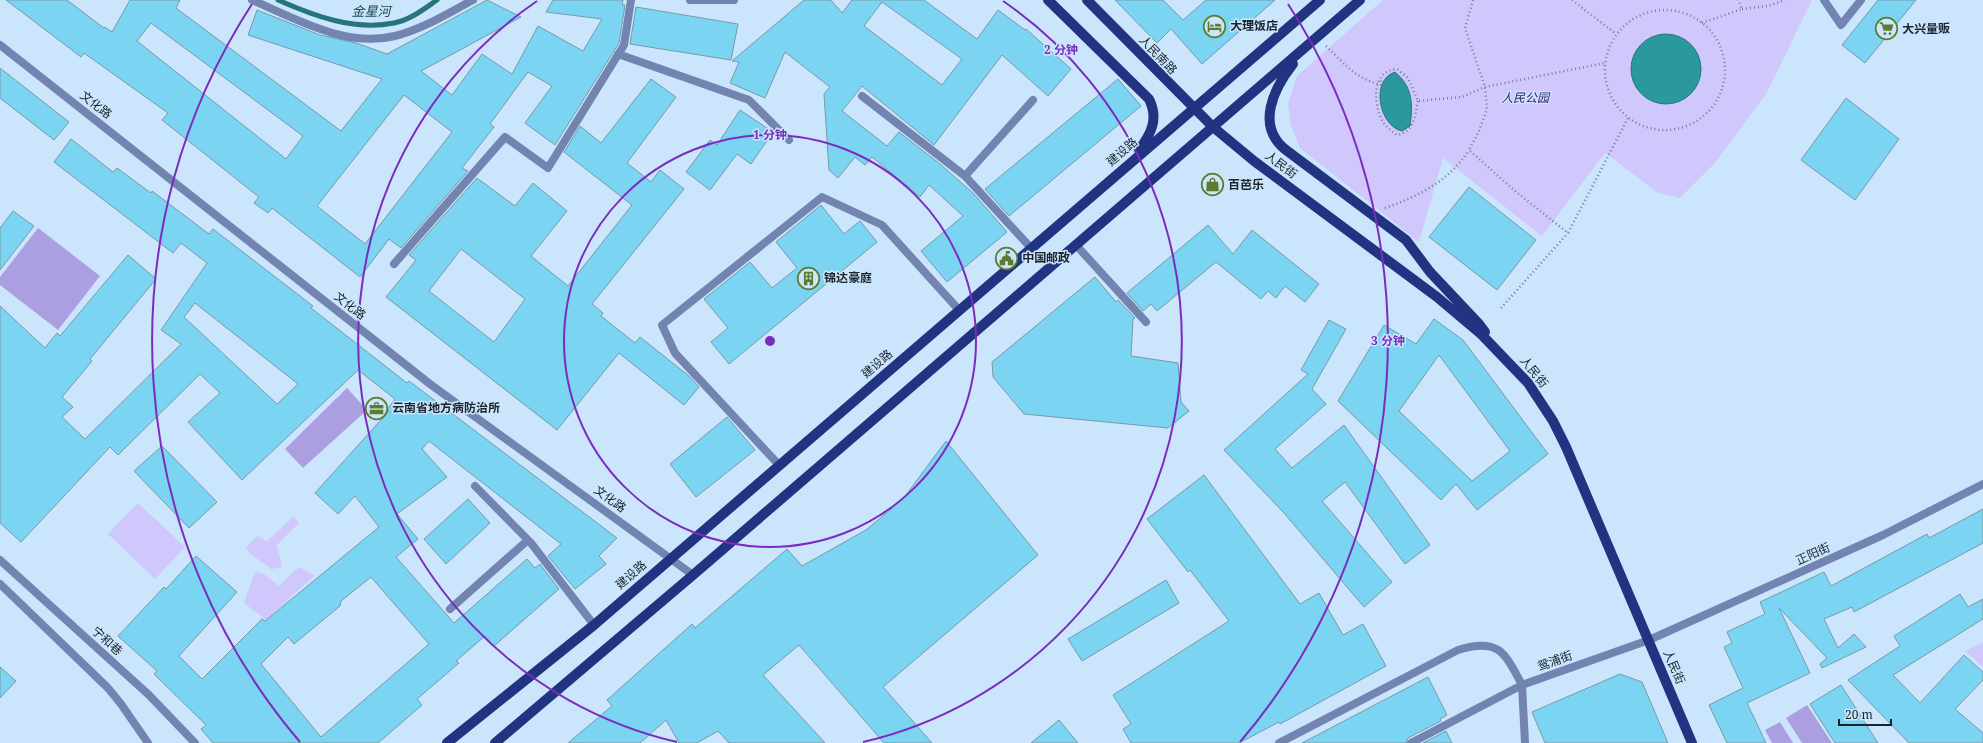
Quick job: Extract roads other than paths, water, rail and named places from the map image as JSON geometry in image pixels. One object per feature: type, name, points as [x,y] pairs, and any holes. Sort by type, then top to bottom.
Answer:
[{"type":"main road","points":[[1048,0],[1149,99],[1154,114],[1152,130],[1130,163]]},
{"type":"main road","name":"人民南路","points":[[1087,0],[1193,109],[1213,127]]},
{"type":"main road","name":"建设路","points":[[447,743],[594,624],[1320,0]]},
{"type":"main road","points":[[495,743],[693,576],[1360,0]]},
{"type":"main road","points":[[1308,45],[1281,79],[1274,92],[1269,116],[1271,130],[1276,140],[1286,150],[1406,240],[1430,272],[1479,324],[1497,349]]},
{"type":"main road","name":"人民街","points":[[1213,127],[1254,161],[1437,297],[1497,349],[1528,383],[1557,429],[1692,743]]},
{"type":"street","points":[[252,0],[329,31],[366,39],[387,38],[409,32],[434,21],[473,0]]},
{"type":"street","points":[[394,264],[505,137],[548,168],[624,45],[631,0]]},
{"type":"street","points":[[690,0],[734,0]]},
{"type":"street","points":[[1824,0],[1841,25],[1861,0]]},
{"type":"street","name":"文化路","points":[[0,45],[430,384],[671,558],[693,576]]},
{"type":"street","points":[[618,54],[749,100],[789,140]]},
{"type":"street","points":[[862,96],[965,176],[1031,248]]},
{"type":"street","points":[[965,176],[1033,100]]},
{"type":"street","points":[[779,465],[675,353],[662,325],[822,197],[882,226],[959,310]]},
{"type":"street","points":[[1076,245],[1146,322]]},
{"type":"street","name":"正阳街","points":[[1649,640],[1883,536],[1983,484]]},
{"type":"street","points":[[475,486],[528,540],[594,624]]},
{"type":"street","points":[[450,609],[528,540]]},
{"type":"street","name":"宁和巷","points":[[0,560],[149,695],[195,743]]},
{"type":"street","points":[[0,584],[108,688],[148,743]]},
{"type":"street","name":"鸳浦街","points":[[1411,743],[1522,685],[1649,640]]},
{"type":"street","points":[[1279,743],[1458,650],[1474,645],[1487,645],[1506,655],[1522,685],[1525,743]]},
{"type":"waterway","name":"金星河","points":[[278,0],[320,16],[364,25],[379,25],[400,22],[417,14],[437,0]]},
{"type":"place","name":"大理饭店","points":[[1214,26]]},
{"type":"place","name":"大兴量贩","points":[[1887,29]]},
{"type":"place","name":"百芭乐","points":[[1212,185]]},
{"type":"place","name":"中国邮政","points":[[1006,258]]},
{"type":"place","name":"锦达豪庭","points":[[809,278]]},
{"type":"place","name":"云南省地方病防治所","points":[[376,408]]},
{"type":"park label","name":"人民公园","points":[[1525,98]]}]
